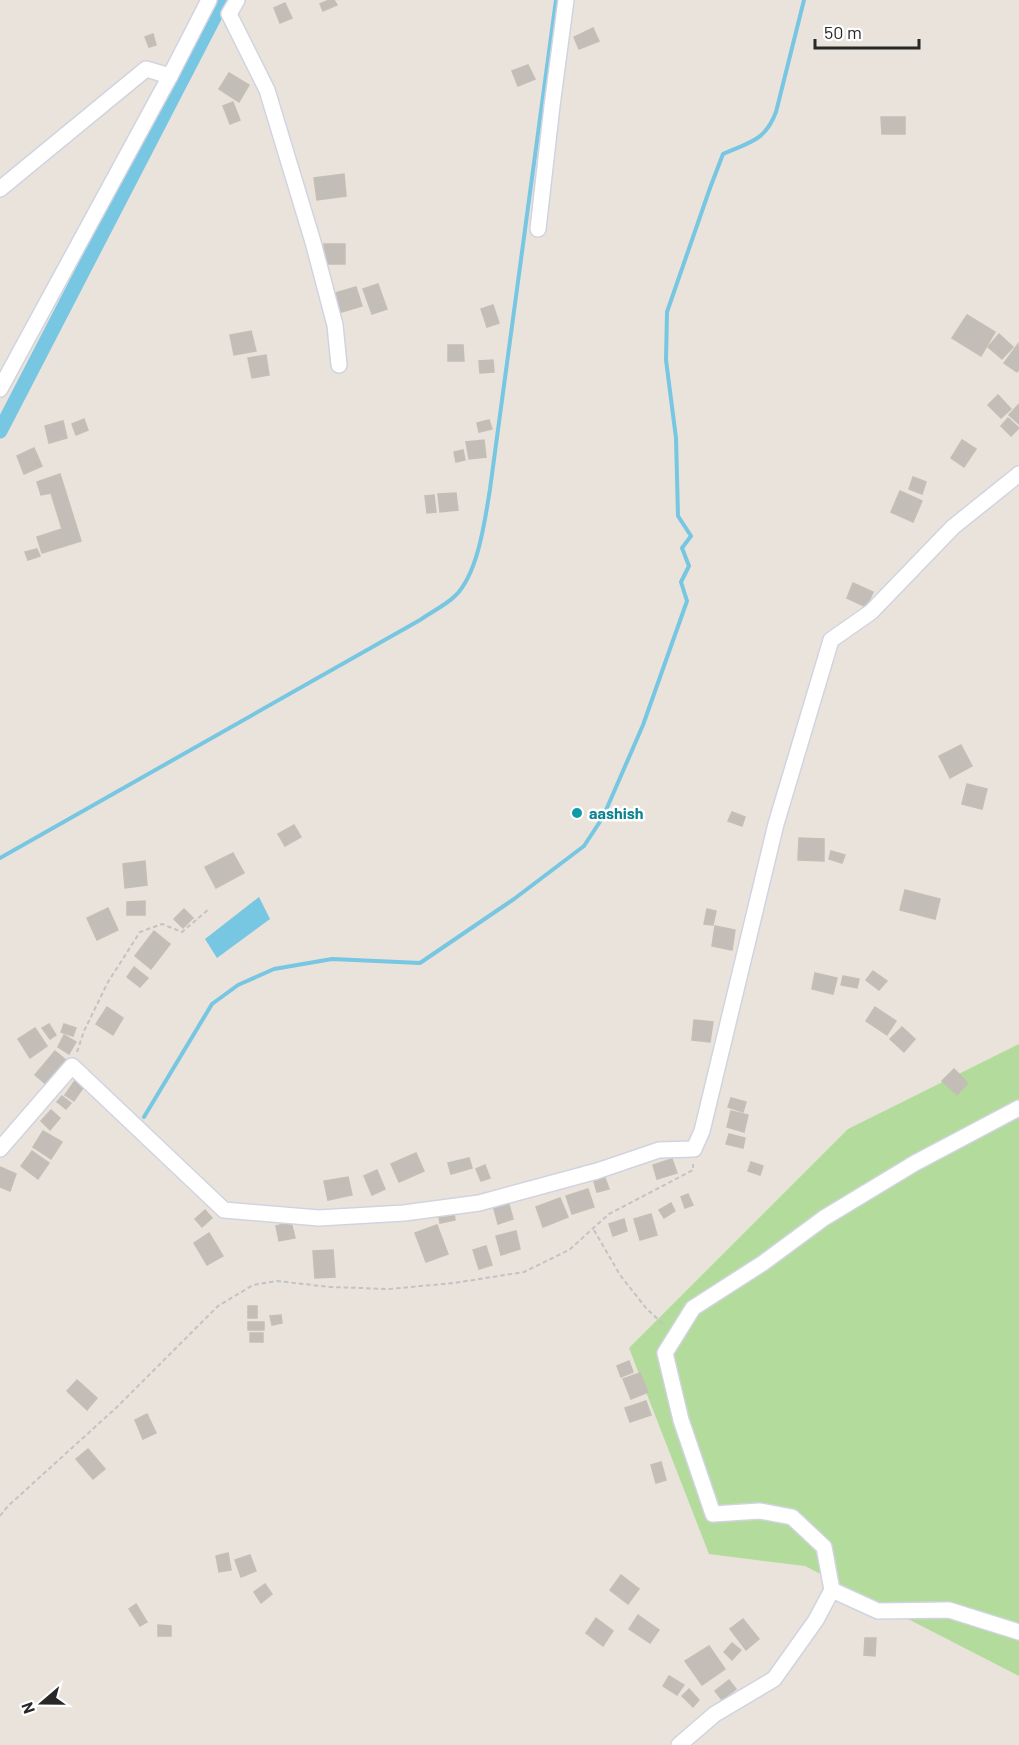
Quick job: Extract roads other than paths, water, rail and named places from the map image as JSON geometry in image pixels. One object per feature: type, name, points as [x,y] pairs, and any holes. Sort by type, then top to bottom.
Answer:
[{"type":"street","points":[[0,389],[209,0]]},
{"type":"street","points":[[237,0],[229,14],[267,90],[335,325],[339,365]]},
{"type":"street","points":[[538,229],[566,0]]},
{"type":"street","points":[[0,189],[146,69],[170,76]]},
{"type":"street","points":[[0,1149],[72,1066],[224,1210],[320,1218],[404,1213],[479,1203],[597,1171],[659,1150],[694,1149],[702,1131],[776,824],[831,640],[871,612],[953,527],[1019,474]]},
{"type":"street","points":[[679,1745],[715,1714],[774,1679],[816,1620],[832,1590],[824,1547],[792,1517],[760,1511],[713,1514],[681,1419],[665,1353],[693,1308],[763,1263],[824,1218],[915,1163],[1019,1108]]},
{"type":"street","points":[[832,1590],[878,1611],[949,1610],[1019,1632]]},
{"type":"water","points":[[259,897],[270,919],[217,958],[205,939]]},
{"type":"waterway","points":[[0,431],[223,0]]},
{"type":"waterway","points":[[0,858],[420,620],[455,596],[463,586],[475,561],[488,502],[556,0]]},
{"type":"waterway","points":[[144,1117],[212,1004],[238,985],[274,969],[332,959],[420,963],[514,899],[584,846],[603,817],[643,725],[687,601],[681,582],[689,566],[682,548],[691,536],[678,516],[676,438],[666,360],[667,312],[723,154],[756,139],[772,122],[804,0]]},
{"type":"place","name":"aashish","points":[[577,813]]}]
